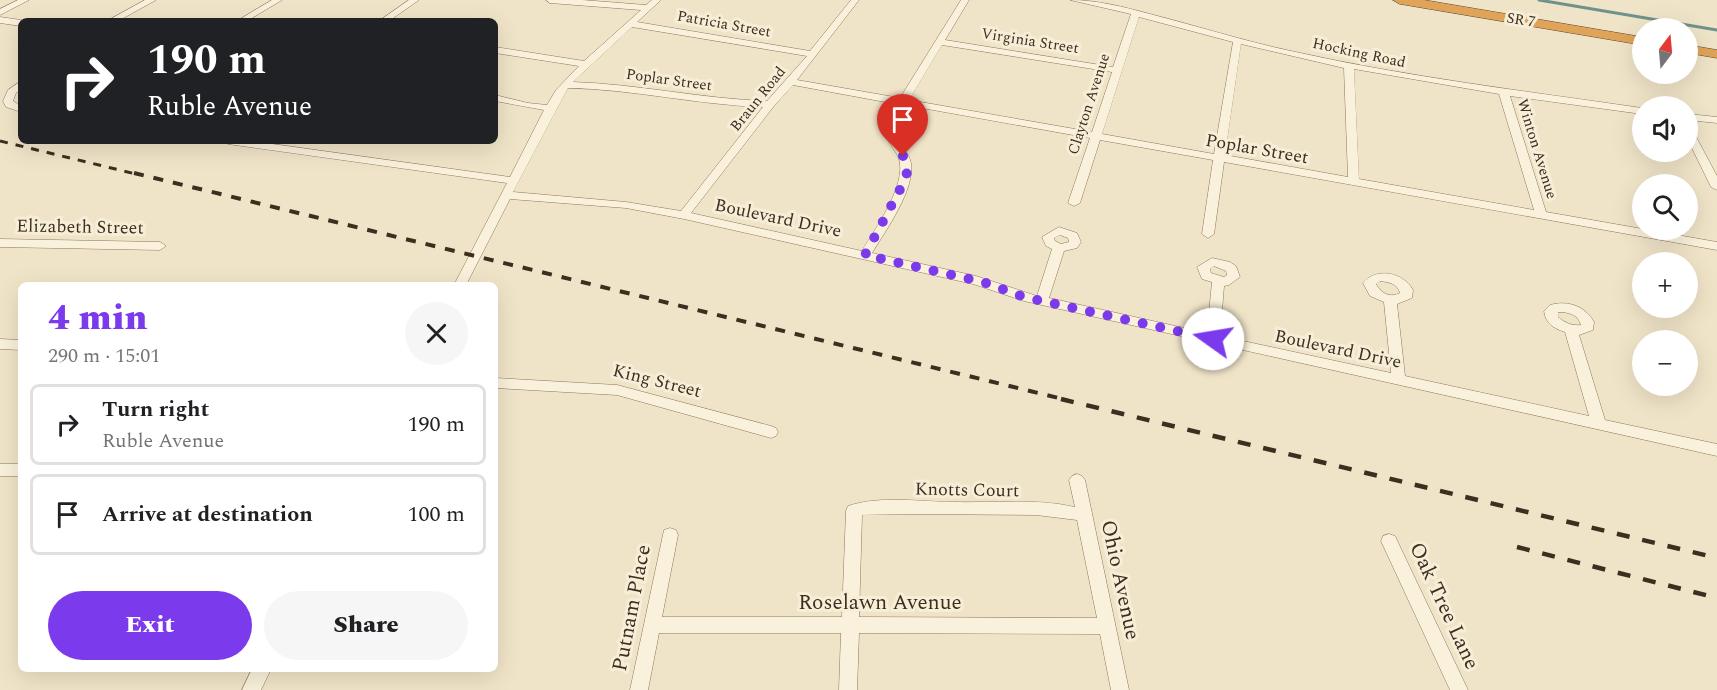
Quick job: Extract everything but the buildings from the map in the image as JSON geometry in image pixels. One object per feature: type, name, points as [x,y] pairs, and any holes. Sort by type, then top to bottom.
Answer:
[{"type":"highway","name":"SR 7","points":[[1400,0],[1632,39]]},
{"type":"highway","name":"SR 7","points":[[1462,0],[1632,28]]},
{"type":"highway","points":[[1698,40],[1717,43]]},
{"type":"highway","points":[[1698,51],[1717,54]]},
{"type":"street","points":[[0,12],[25,0]]},
{"type":"street","points":[[117,18],[152,0]]},
{"type":"street","points":[[246,18],[278,0]]},
{"type":"street","points":[[257,18],[289,0]]},
{"type":"street","points":[[388,18],[415,0]]},
{"type":"street","points":[[550,0],[648,8]]},
{"type":"street","points":[[462,282],[565,85],[585,64],[657,0]]},
{"type":"street","name":"Braun Road","points":[[684,216],[770,104],[791,82],[855,0]]},
{"type":"street","points":[[865,255],[905,180],[906,163],[891,138],[888,126],[965,0]]},
{"type":"street","name":"Hocking Road","points":[[1074,0],[1349,66],[1504,93],[1632,110]]},
{"type":"street","name":"Clayton Avenue","points":[[1074,203],[1135,15]]},
{"type":"street","points":[[0,20],[18,23]]},
{"type":"street","name":"Patricia Street","points":[[631,24],[813,54]]},
{"type":"street","points":[[1208,234],[1235,48],[1238,41]]},
{"type":"street","name":"Virginia Street","points":[[939,42],[1116,70]]},
{"type":"street","points":[[498,50],[585,64]]},
{"type":"street","points":[[1349,66],[1354,182]]},
{"type":"street","name":"Poplar Street","points":[[791,82],[1717,246]]},
{"type":"street","name":"Poplar Street","points":[[565,85],[591,84],[729,103],[770,104]]},
{"type":"street","points":[[18,86],[11,92],[8,101],[10,105],[18,108]]},
{"type":"street","name":"Winton Avenue","points":[[1504,93],[1541,214]]},
{"type":"street","points":[[498,99],[517,104],[551,108]]},
{"type":"street","points":[[1698,118],[1717,120]]},
{"type":"street","points":[[249,144],[514,181]]},
{"type":"street","points":[[1698,150],[1717,187]]},
{"type":"street","name":"Boulevard Drive","points":[[507,195],[626,205],[684,216],[976,280],[1042,302],[1717,450]]},
{"type":"street","name":"Elizabeth Street","points":[[0,243],[160,246]]},
{"type":"street","points":[[1042,302],[1059,248]]},
{"type":"street","points":[[1213,339],[1218,281]]},
{"type":"street","points":[[1390,299],[1399,381]]},
{"type":"street","points":[[1571,330],[1599,424]]},
{"type":"street","points":[[0,344],[18,345]]},
{"type":"street","name":"King Street","points":[[498,383],[617,390],[771,432]]},
{"type":"street","points":[[0,470],[18,470]]},
{"type":"street","name":"Ohio Avenue","points":[[1077,480],[1120,690]]},
{"type":"street","name":"Knotts Court","points":[[850,625],[853,513],[858,509],[1030,510],[1073,512],[1083,515]]},
{"type":"street","name":"Putnam Place","points":[[639,690],[670,535]]},
{"type":"street","name":"Oak Tree Lane","points":[[1389,541],[1459,690]]},
{"type":"street","points":[[848,690],[850,625]]},
{"type":"street","name":"Roselawn Avenue","points":[[652,626],[1107,626]]},
{"type":"street","points":[[251,690],[260,672]]},
{"type":"waterway","points":[[1539,0],[1717,30]]},
{"type":"railway","points":[[0,141],[140,175]]},
{"type":"railway","points":[[134,173],[1067,400]]},
{"type":"railway","points":[[1061,399],[1717,558]]},
{"type":"railway","points":[[1517,547],[1717,598]]},
{"type":"route","points":[[903,156],[907,172],[905,180],[865,255],[983,282],[1024,297],[1213,339]]}]
